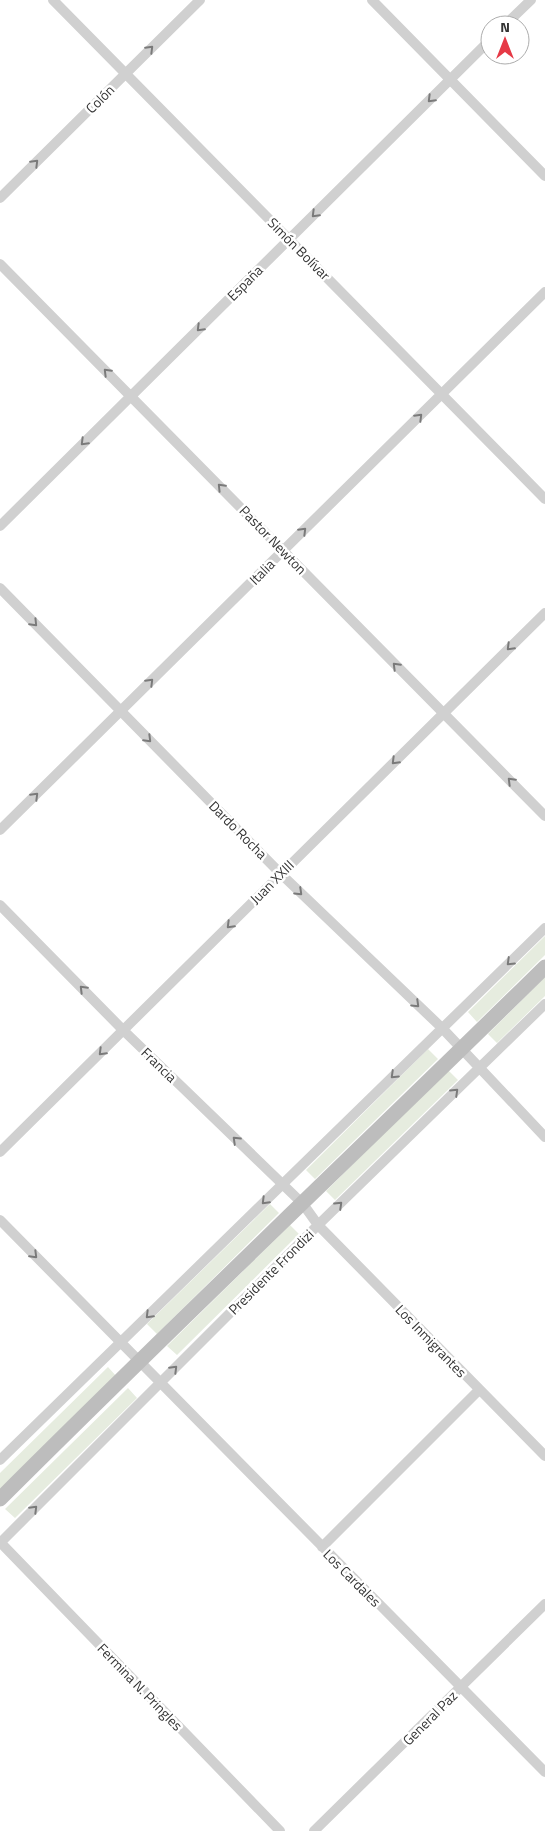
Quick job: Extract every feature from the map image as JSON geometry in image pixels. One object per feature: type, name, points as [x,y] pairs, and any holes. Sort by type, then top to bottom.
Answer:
[{"type":"main road","name":"Presidente Frondizi","points":[[0,1499],[138,1360],[303,1204],[545,967]]},
{"type":"street","name":"Simón Bolívar","points":[[53,0],[545,499]]},
{"type":"street","name":"Colón","points":[[0,198],[200,0]]},
{"type":"street","points":[[372,0],[545,176]]},
{"type":"street","points":[[516,15],[531,0]]},
{"type":"street","name":"España","points":[[0,526],[480,50]]},
{"type":"street","name":"Pastor Newton","points":[[0,264],[545,816]]},
{"type":"street","name":"Italia","points":[[0,830],[545,292]]},
{"type":"street","name":"Dardo Rocha","points":[[0,588],[281,874],[442,1028],[545,1137]]},
{"type":"street","name":"Juan XXIII","points":[[0,1152],[545,613]]},
{"type":"street","name":"Francia","points":[[0,905],[123,1030],[303,1204],[318,1225]]},
{"type":"street","points":[[0,1460],[545,928]]},
{"type":"street","name":"Presidente Frondizi","points":[[0,1543],[318,1225],[545,1004]]},
{"type":"street","name":"Los Cardales","points":[[0,1220],[545,1772]]},
{"type":"street","name":"Los Inmigrantes","points":[[318,1225],[545,1456]]},
{"type":"street","points":[[322,1547],[479,1390]]},
{"type":"street","name":"Fermina N. Pringles","points":[[0,1543],[280,1831]]},
{"type":"street","name":"General Paz","points":[[314,1831],[545,1604]]},
{"type":"shaded area","points":[[545,936],[545,955],[477,1022],[468,1012]]},
{"type":"shaded area","points":[[545,977],[545,996],[497,1043],[488,1034]]},
{"type":"shaded area","points":[[428,1049],[438,1059],[315,1179],[306,1170]]},
{"type":"shaded area","points":[[448,1070],[458,1080],[335,1200],[326,1191]]},
{"type":"shaded area","points":[[270,1204],[279,1213],[157,1334],[147,1324]]},
{"type":"shaded area","points":[[290,1225],[299,1234],[177,1355],[167,1346]]},
{"type":"shaded area","points":[[108,1367],[117,1377],[0,1492],[0,1473]]},
{"type":"shaded area","points":[[128,1388],[137,1398],[15,1518],[5,1509]]}]
